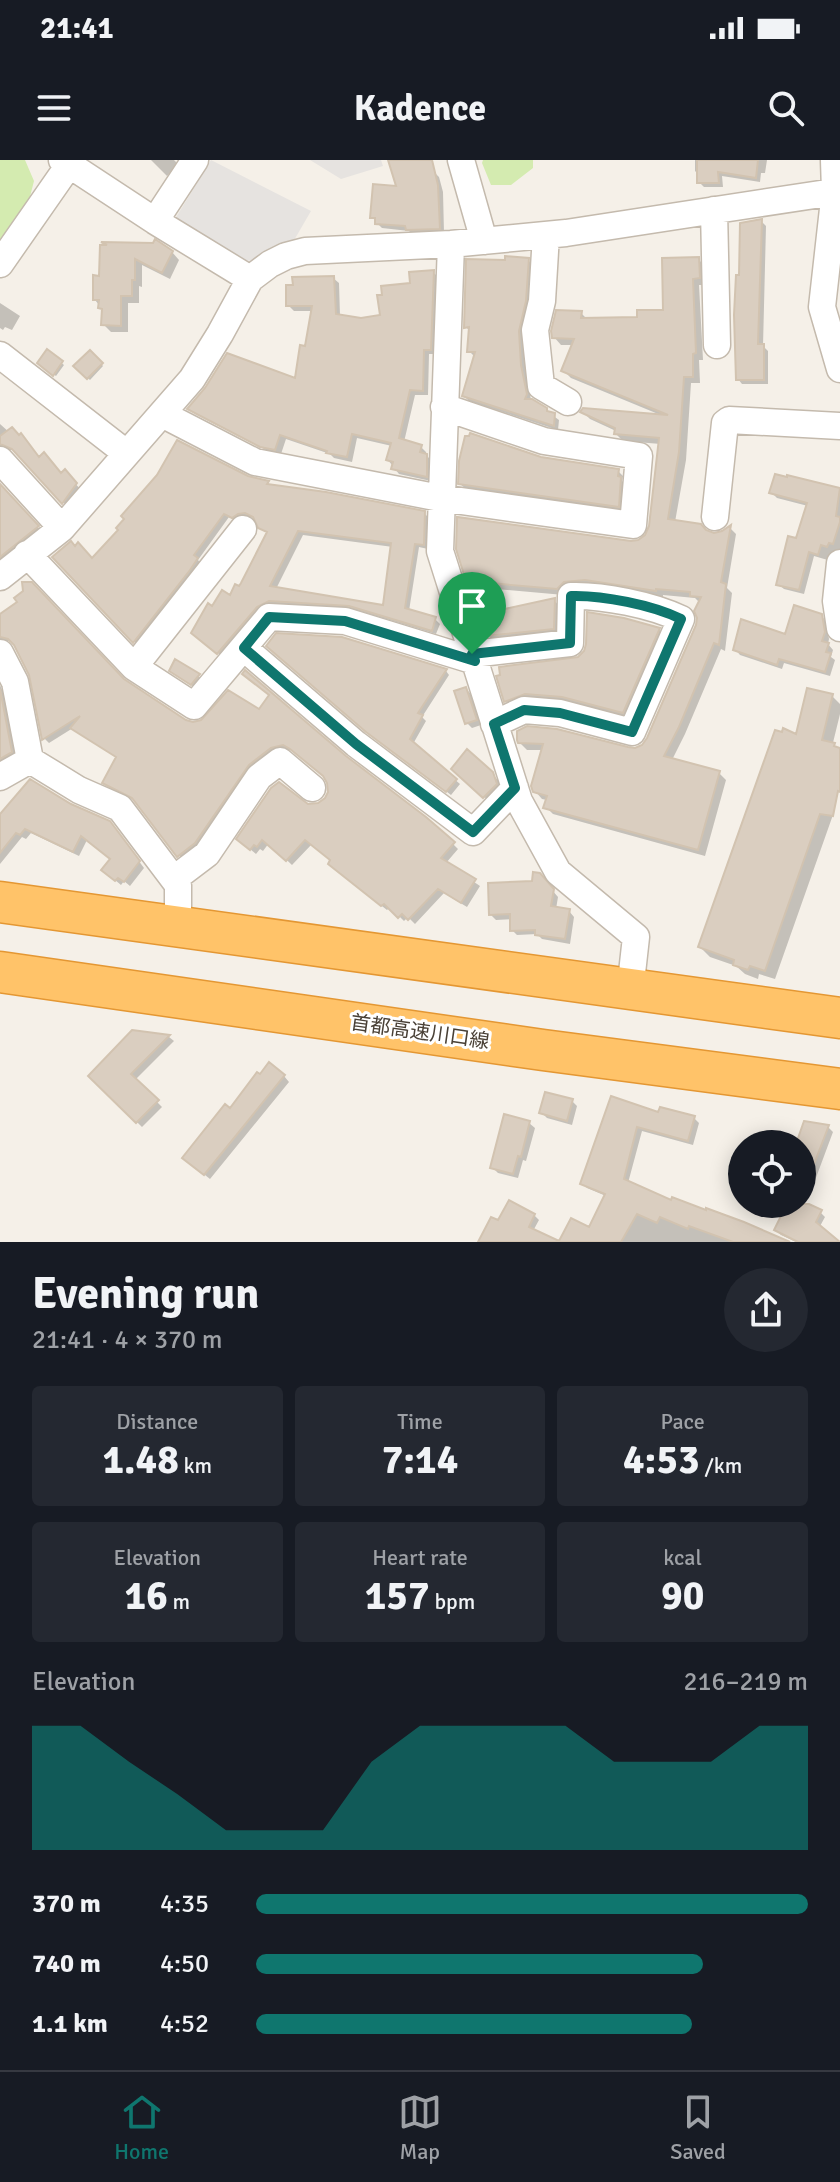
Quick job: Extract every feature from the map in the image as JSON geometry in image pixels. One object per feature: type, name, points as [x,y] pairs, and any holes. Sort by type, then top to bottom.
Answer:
[{"type":"highway","points":[[0,902],[840,1018]]},
{"type":"highway","name":"首都高速川口線","points":[[0,972],[840,1089]]},
{"type":"highway","points":[[334,1020],[555,1031],[840,1069]]},
{"type":"street","points":[[155,221],[195,160]]},
{"type":"street","points":[[461,160],[484,241]]},
{"type":"street","points":[[834,160],[838,191],[822,307],[840,369]]},
{"type":"street","points":[[0,264],[66,162],[250,279]]},
{"type":"street","points":[[0,577],[62,528],[192,379],[250,279],[286,256],[305,251],[451,244],[546,235],[838,191]]},
{"type":"street","points":[[714,210],[717,345]]},
{"type":"street","points":[[546,235],[542,301],[535,330],[541,386],[568,402]]},
{"type":"street","points":[[451,244],[440,551],[519,801],[558,872],[636,937],[631,982]]},
{"type":"street","points":[[0,355],[126,453]]},
{"type":"street","points":[[162,414],[255,462],[440,498],[633,525],[639,456],[544,441],[444,407]]},
{"type":"street","points":[[715,517],[725,423],[729,420],[840,426]]},
{"type":"street","points":[[0,460],[62,528]]},
{"type":"street","points":[[134,667],[243,529]]},
{"type":"street","points":[[27,554],[134,667],[194,706],[269,617],[345,621],[474,658],[570,643],[571,596],[589,596],[665,611],[681,619],[632,732],[560,713],[524,710],[494,724]]},
{"type":"street","points":[[840,563],[836,601],[840,628]]},
{"type":"street","points":[[244,648],[356,744],[473,832],[515,788]]},
{"type":"street","points":[[0,653],[15,682],[30,760],[79,790],[120,808],[178,885],[178,916]]},
{"type":"street","points":[[0,777],[30,760]]},
{"type":"street","points":[[174,879],[207,854],[259,777],[280,761],[312,788]]},
{"type":"green space","points":[[0,160],[25,160],[34,181],[23,224],[0,254]]},
{"type":"green space","points":[[483,160],[533,160],[533,168],[511,185],[491,185]]},
{"type":"shaded area","points":[[211,160],[311,211],[293,242],[258,260],[242,261],[175,219]]},
{"type":"shaded area","points":[[310,160],[381,160],[383,166],[341,179]]},
{"type":"building","points":[[388,160],[432,160],[438,185],[440,229],[406,230],[405,226],[375,224],[375,218],[370,218],[373,184],[396,186]]},
{"type":"building","points":[[697,160],[758,160],[756,178],[718,172],[719,183],[697,183]]},
{"type":"building","points":[[762,219],[758,344],[764,344],[764,380],[736,380],[734,315],[740,223]]},
{"type":"building","points":[[155,239],[173,251],[162,273],[135,259],[132,296],[121,296],[121,326],[101,325],[102,309],[98,308],[99,300],[93,300],[93,275],[99,276],[100,245],[107,245],[101,242],[153,243]]},
{"type":"building","points":[[505,256],[529,258],[526,301],[519,331],[527,394],[525,399],[532,399],[547,411],[555,413],[554,426],[462,396],[475,352],[467,352],[469,327],[464,328],[466,259],[505,260]]},
{"type":"building","points":[[699,257],[700,278],[693,279],[696,353],[693,354],[693,377],[684,377],[679,452],[668,519],[701,524],[714,533],[731,525],[721,582],[726,584],[719,645],[714,643],[664,756],[720,771],[698,850],[543,808],[547,796],[533,792],[531,786],[543,744],[518,743],[517,731],[527,726],[557,729],[628,747],[642,745],[696,625],[694,611],[701,597],[690,596],[690,592],[656,591],[585,580],[564,582],[557,589],[466,581],[456,549],[457,517],[631,541],[645,535],[649,526],[659,438],[614,434],[615,428],[580,412],[583,408],[668,415],[561,371],[574,339],[552,338],[551,331],[556,310],[582,311],[581,318],[637,317],[637,310],[663,310],[662,258]]},
{"type":"building","points":[[434,270],[431,350],[424,350],[423,391],[410,390],[399,438],[422,445],[420,452],[427,454],[427,477],[391,469],[393,462],[386,460],[391,443],[352,434],[347,457],[326,453],[280,435],[275,450],[260,447],[187,409],[205,388],[227,353],[295,378],[300,345],[305,346],[312,306],[286,306],[286,285],[293,285],[292,277],[334,276],[336,314],[361,318],[380,315],[377,295],[382,295],[381,286],[410,283],[409,272]]},
{"type":"building","points":[[47,349],[63,361],[53,376],[37,363]]},
{"type":"building","points":[[90,350],[103,363],[87,379],[73,366]]},
{"type":"building","points":[[12,427],[19,435],[21,433],[39,457],[44,452],[61,473],[65,469],[77,483],[62,504],[12,449],[0,444],[0,436]]},
{"type":"building","points":[[470,433],[541,457],[619,469],[619,507],[458,484],[459,461],[465,436]]},
{"type":"building","points":[[177,440],[248,476],[269,481],[267,484],[425,511],[424,545],[415,544],[405,608],[436,617],[432,631],[349,606],[269,601],[257,607],[217,654],[191,633],[208,603],[212,606],[222,590],[230,595],[235,584],[239,586],[267,532],[258,528],[253,517],[245,513],[232,518],[224,514],[194,555],[198,558],[190,570],[133,643],[52,557],[71,541],[75,546],[78,542],[92,558],[118,530],[116,528],[124,519],[121,516],[157,475]],"holes":[[[298,531],[391,543],[383,605],[270,586]]]},
{"type":"building","points":[[775,474],[840,488],[836,516],[840,517],[840,522],[833,544],[829,543],[827,547],[821,545],[818,555],[809,552],[799,590],[776,585],[788,536],[796,538],[807,503],[769,493]]},
{"type":"building","points":[[0,484],[39,526],[0,557]]},
{"type":"building","points":[[22,582],[32,582],[124,679],[186,720],[201,720],[228,690],[259,709],[269,695],[242,674],[245,670],[346,756],[455,842],[441,858],[476,879],[461,903],[438,889],[408,920],[402,914],[398,918],[384,904],[381,906],[328,864],[330,860],[305,840],[286,861],[262,840],[250,850],[236,839],[271,788],[279,782],[308,804],[318,803],[328,792],[323,776],[283,745],[271,748],[249,765],[195,843],[177,857],[132,798],[102,783],[116,757],[70,728],[80,716],[42,740],[29,675],[14,645],[0,637],[0,614],[17,602],[14,598],[23,591]]},
{"type":"building","points":[[555,598],[554,629],[486,636],[482,614]]},
{"type":"building","points":[[794,605],[822,614],[825,632],[822,641],[829,643],[826,652],[831,653],[825,672],[779,659],[777,665],[733,650],[741,619],[785,634]]},
{"type":"building","points":[[587,612],[660,628],[623,713],[562,697],[525,694],[504,702],[496,676],[500,675],[499,667],[578,657],[586,644]]},
{"type":"building","points":[[276,633],[342,637],[447,669],[418,713],[423,715],[410,739],[457,779],[446,792],[366,732],[266,646]]},
{"type":"building","points":[[175,659],[200,674],[191,685],[169,671]]},
{"type":"building","points":[[466,687],[477,720],[465,724],[454,691]]},
{"type":"building","points":[[807,688],[833,694],[822,740],[835,743],[834,746],[840,748],[840,792],[833,816],[820,814],[765,971],[750,966],[748,970],[733,965],[734,960],[698,947],[775,730],[782,732],[783,728],[796,734]]},
{"type":"building","points":[[0,689],[12,752],[0,759]]},
{"type":"building","points":[[467,749],[493,772],[497,784],[483,798],[451,769]]},
{"type":"building","points":[[30,779],[71,804],[110,821],[140,861],[124,882],[118,878],[115,881],[101,870],[110,859],[81,836],[73,852],[25,829],[20,835],[16,833],[0,853],[0,814]]},
{"type":"building","points":[[533,872],[540,873],[554,889],[551,906],[570,909],[565,939],[535,935],[535,930],[510,931],[510,914],[489,915],[488,883],[532,881]]},
{"type":"building","points":[[132,1030],[170,1035],[131,1074],[159,1100],[136,1123],[88,1076]]},
{"type":"building","points":[[269,1062],[285,1075],[204,1175],[182,1158],[225,1104],[230,1108],[257,1072],[260,1074]]},
{"type":"building","points":[[545,1092],[573,1099],[567,1121],[539,1113]]},
{"type":"building","points":[[611,1096],[658,1112],[660,1107],[695,1116],[688,1141],[637,1127],[624,1179],[671,1200],[672,1197],[706,1208],[790,1242],[733,1242],[660,1217],[657,1223],[637,1214],[621,1242],[478,1242],[491,1217],[498,1220],[509,1200],[535,1214],[529,1227],[559,1241],[571,1218],[589,1227],[605,1194],[580,1184]]},
{"type":"building","points":[[504,1114],[530,1121],[521,1157],[518,1156],[513,1174],[490,1168]]},
{"type":"building","points":[[804,1121],[829,1125],[816,1159],[816,1130],[801,1130]]},
{"type":"building","points":[[816,1207],[822,1210],[816,1222],[840,1242],[798,1242],[774,1230],[780,1218],[816,1218]]},
{"type":"route","points":[[571,596],[589,596],[665,611],[681,619],[632,732],[560,713],[524,710],[494,724],[515,788],[473,832],[356,744],[244,648],[269,617],[345,621],[475,661],[472,654],[570,643],[571,596]]}]
